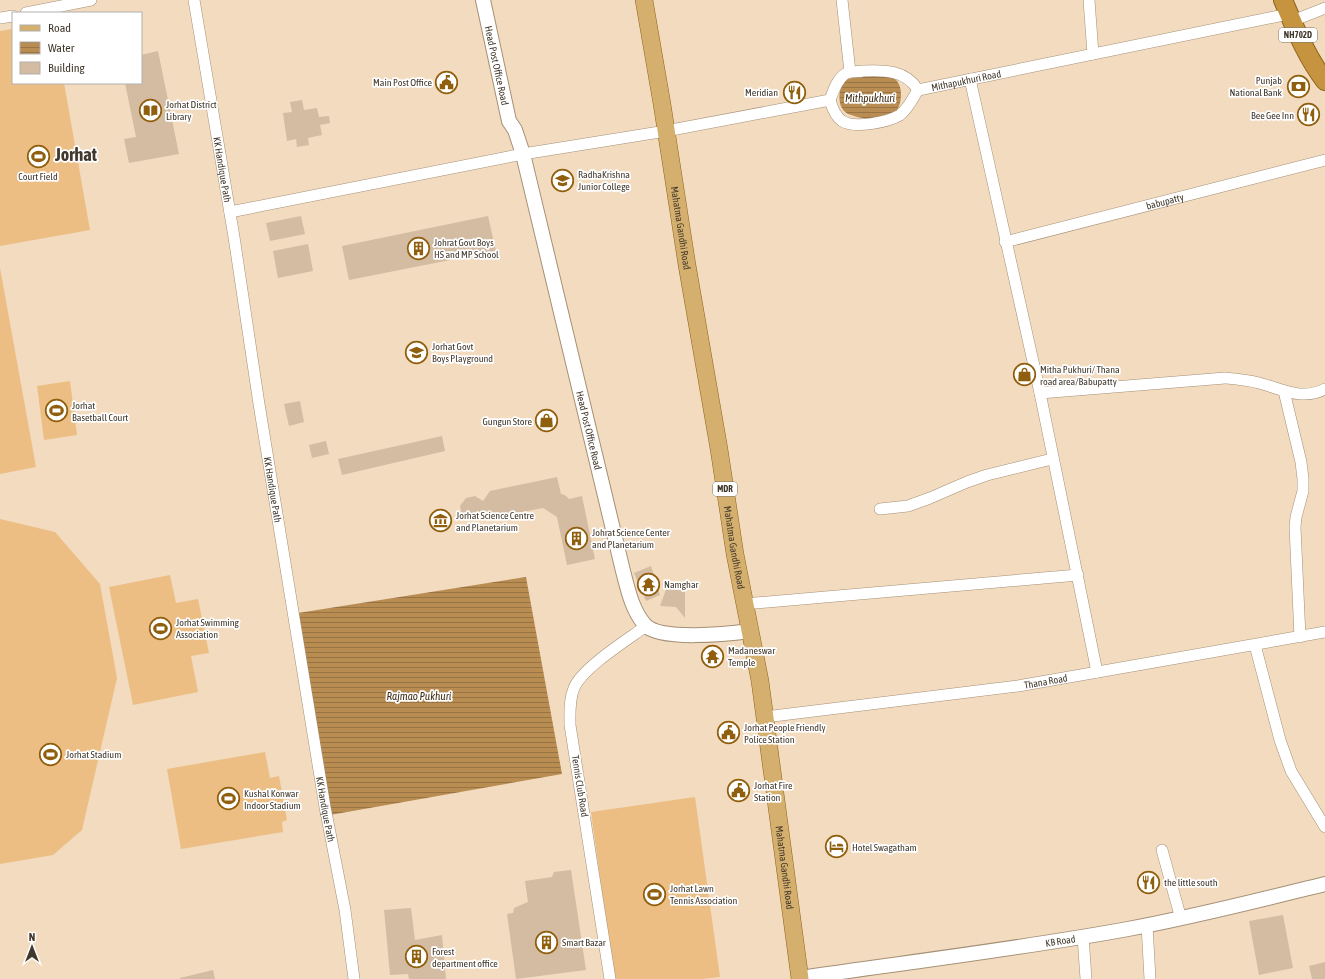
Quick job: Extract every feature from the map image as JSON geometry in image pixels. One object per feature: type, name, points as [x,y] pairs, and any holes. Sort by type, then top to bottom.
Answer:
[{"type":"highway","name":"NH702D","points":[[1288,12],[1304,49],[1320,74],[1325,93]]},
{"type":"main road","name":"Mahatma Gandhi Road","points":[[644,0],[744,604],[760,681],[797,979]]},
{"type":"street","points":[[31,12],[91,0]]},
{"type":"street","name":"KK Handique Path","points":[[194,0],[230,212],[259,404],[325,807],[345,910],[354,979]]},
{"type":"street","name":"Head Post Office Road","points":[[483,0],[510,121],[515,130],[523,154],[623,571],[636,612],[646,626]]},
{"type":"street","name":"Head Post Office Road","points":[[491,0],[517,120],[515,130]]},
{"type":"street","points":[[842,0],[850,72]]},
{"type":"street","points":[[1089,0],[1093,54]]},
{"type":"street","name":"Mithapukhuri Road","points":[[830,100],[834,111],[842,121],[862,124],[874,123],[889,120],[900,114],[918,90],[1288,12],[1325,8]]},
{"type":"street","points":[[0,18],[12,16]]},
{"type":"street","points":[[230,212],[523,154],[666,131],[830,100],[840,79],[845,74],[850,72],[874,70],[891,71],[898,73],[915,85],[918,90]]},
{"type":"street","points":[[970,79],[1005,242],[1040,393],[1052,458],[1078,575],[1097,672]]},
{"type":"street","name":"babupatty","points":[[1005,242],[1325,160]]},
{"type":"street","points":[[1040,393],[1225,378],[1258,383],[1304,395],[1312,394],[1325,389]]},
{"type":"street","points":[[1284,391],[1301,462],[1303,479],[1303,491],[1295,527],[1300,637]]},
{"type":"street","points":[[880,509],[908,506],[987,475],[1052,458]]},
{"type":"street","points":[[744,604],[1078,575]]},
{"type":"street","points":[[646,626],[671,635],[750,631]]},
{"type":"street","name":"Tennis Club Road","points":[[610,979],[570,725],[570,706],[574,687],[584,673],[646,626]]},
{"type":"street","name":"Thana Road","points":[[765,717],[1018,686],[1325,632]]},
{"type":"street","points":[[1255,644],[1280,740],[1291,770],[1325,827]]},
{"type":"street","points":[[1162,850],[1181,919]]},
{"type":"street","name":"KB Road","points":[[797,979],[971,954],[1181,919],[1325,884]]},
{"type":"street","points":[[1147,925],[1150,979]]},
{"type":"street","points":[[1084,936],[1086,979]]},
{"type":"shaded area","name":"Court Field","points":[[12,29],[12,84],[64,84],[90,230],[0,246],[0,31]]},
{"type":"shaded area","points":[[0,268],[36,467],[0,474]]},
{"type":"shaded area","name":"Jorhat Basetball Court","points":[[70,381],[77,435],[44,440],[37,386]]},
{"type":"shaded area","name":"Jorhat Stadium","points":[[0,519],[55,532],[100,584],[117,678],[82,830],[53,855],[0,864]]},
{"type":"shaded area","name":"Jorhat Swimming Association","points":[[170,575],[176,603],[198,599],[209,653],[191,656],[198,692],[133,705],[109,587]]},
{"type":"shaded area","name":"Kushal Konwar Indoor Stadium","points":[[265,752],[270,778],[279,776],[287,820],[282,822],[283,832],[181,849],[167,769]]},
{"type":"shaded area","name":"Jorhat Lawn Tennis Association","points":[[695,797],[720,977],[702,979],[614,979],[591,812]]},
{"type":"water","name":"Mithpukhuri","points":[[875,76],[890,77],[898,83],[901,90],[901,96],[899,106],[896,111],[875,118],[863,118],[848,114],[844,111],[840,103],[840,89],[843,80]]},
{"type":"water","name":"Rajmao Pukhuri","points":[[526,577],[562,774],[330,815],[298,613]]},
{"type":"building","name":"Jorhat District Library","points":[[158,51],[179,154],[129,163],[124,139],[136,137],[125,84],[142,84],[142,55]]},
{"type":"building","points":[[302,100],[304,110],[317,108],[319,117],[329,116],[330,123],[320,125],[322,135],[308,138],[309,145],[297,147],[296,139],[287,141],[283,113],[292,112],[290,102]]},
{"type":"building","points":[[301,216],[305,234],[270,241],[266,223]]},
{"type":"building","name":"Johrat Govt Boys HS and MP School","points":[[488,216],[496,251],[349,280],[342,246]]},
{"type":"building","points":[[308,244],[313,271],[278,278],[273,251]]},
{"type":"building","points":[[300,401],[304,422],[289,426],[284,404]]},
{"type":"building","points":[[442,436],[445,451],[342,475],[338,459]]},
{"type":"building","points":[[326,441],[329,454],[312,458],[309,445]]},
{"type":"building","name":"Johrat Science Center and Planetarium","points":[[557,477],[561,494],[565,495],[569,499],[582,496],[595,559],[567,565],[557,517],[543,508],[496,517],[485,510],[480,519],[471,521],[462,516],[460,506],[466,498],[475,496],[483,501],[490,491]]},
{"type":"building","name":"Namghar","points":[[651,566],[660,595],[646,601],[634,573]]},
{"type":"building","points":[[668,584],[685,590],[685,618],[676,607],[660,606]]},
{"type":"building","name":"Smart Bazar","points":[[571,870],[586,970],[516,979],[507,914],[513,913],[514,908],[528,902],[525,881],[552,877],[554,872]]},
{"type":"building","name":"Forest department office","points":[[411,908],[415,940],[442,935],[446,979],[409,979],[408,974],[390,975],[384,910]]},
{"type":"building","points":[[1283,915],[1293,968],[1259,975],[1249,921]]},
{"type":"building","points":[[1325,962],[1325,979],[1312,979],[1309,966]]},
{"type":"building","points":[[213,970],[215,979],[180,979],[180,978]]},
{"type":"place","name":"Main Post Office","points":[[447,82]]},
{"type":"place","name":"Punjab National Bank","points":[[1298,86]]},
{"type":"place","name":"Meridian","points":[[794,92]]},
{"type":"place","name":"Jorhat District Library","points":[[150,110]]},
{"type":"place","name":"Bee Gee Inn","points":[[1309,115]]},
{"type":"place","name":"Court Field","points":[[38,156]]},
{"type":"place","name":"RadhaKrishna Junior College","points":[[563,180]]},
{"type":"place","name":"Johrat Govt Boys HS and MP School","points":[[419,248]]},
{"type":"place","name":"Jorhat Govt Boys Playground","points":[[416,352]]},
{"type":"place","name":"Mitha Pukhuri/ Thana road area/Babupatty","points":[[1024,375]]},
{"type":"place","name":"Jorhat Basetball Court","points":[[57,411]]},
{"type":"place","name":"Gungun Store","points":[[547,421]]},
{"type":"place","name":"Jorhat Science Centre and Planetarium","points":[[441,521]]},
{"type":"place","name":"Johrat Science Center and Planetarium","points":[[576,538]]},
{"type":"place","name":"Namghar","points":[[648,584]]},
{"type":"place","name":"Jorhat Swimming Association","points":[[161,628]]},
{"type":"place","name":"Madaneswar Temple","points":[[712,656]]},
{"type":"place","name":"Jorhat People Friendly Police Station","points":[[729,733]]},
{"type":"place","name":"Jorhat Stadium","points":[[50,754]]},
{"type":"place","name":"Jorhat Fire Station","points":[[738,791]]},
{"type":"place","name":"Kushal Konwar Indoor Stadium","points":[[228,799]]},
{"type":"place","name":"Hotel Swagatham","points":[[837,847]]},
{"type":"place","name":"the little south","points":[[1149,882]]},
{"type":"place","name":"Jorhat Lawn Tennis Association","points":[[655,894]]},
{"type":"place","name":"Smart Bazar","points":[[546,942]]},
{"type":"place","name":"Forest department office","points":[[416,957]]},
{"type":"district","name":"Jorhat","points":[[76,154]]}]
